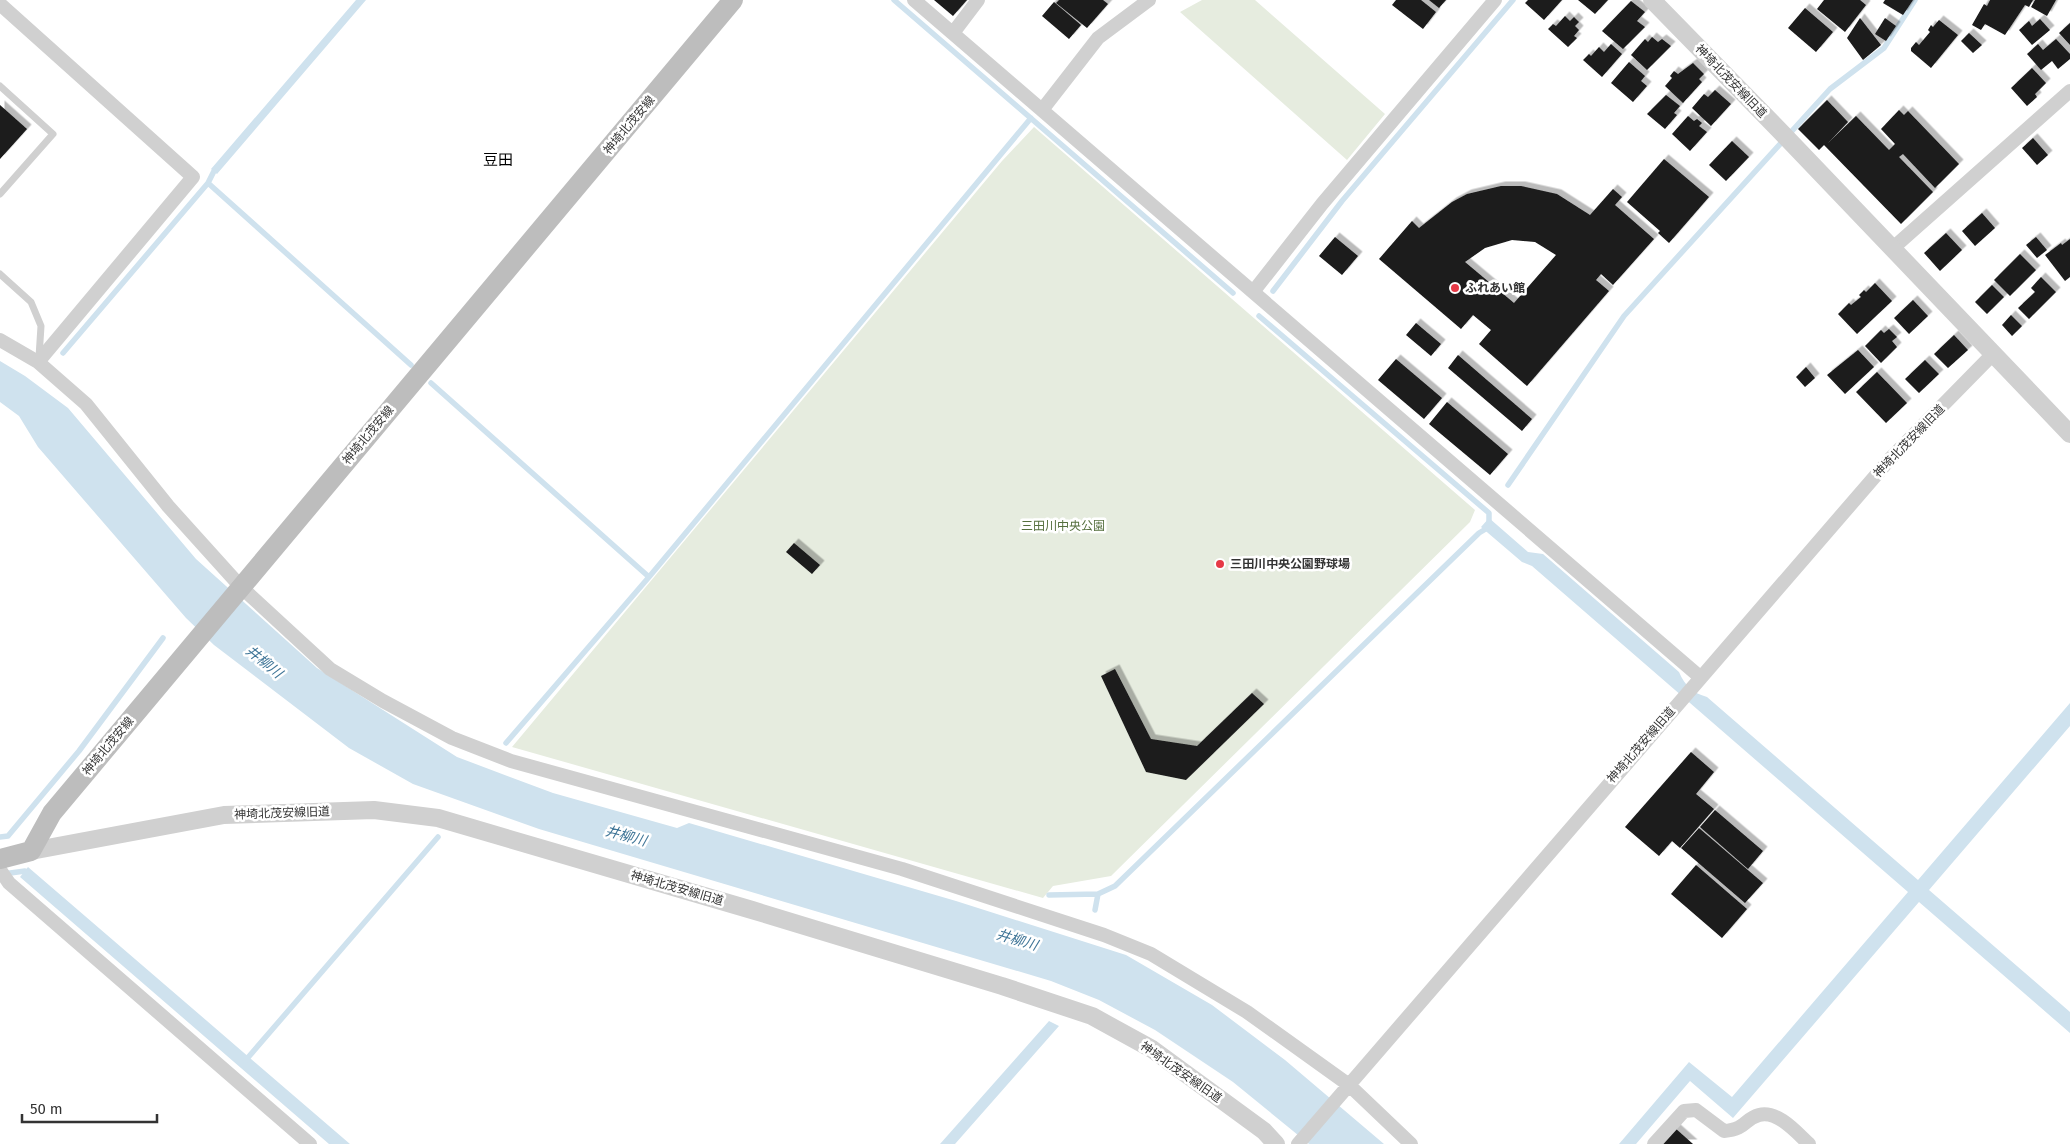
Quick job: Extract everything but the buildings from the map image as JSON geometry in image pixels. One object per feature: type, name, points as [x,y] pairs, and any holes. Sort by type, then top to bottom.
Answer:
[{"type":"main road","name":"神埼北茂安線","points":[[31,851],[52,813],[733,0]]},
{"type":"main road","points":[[0,859],[31,851]]},
{"type":"street","points":[[914,0],[1253,292],[1692,687]]},
{"type":"street","points":[[953,33],[978,0]]},
{"type":"street","points":[[1042,110],[1098,38],[1149,0]]},
{"type":"street","points":[[1253,292],[1322,204],[1495,0]]},
{"type":"street","name":"神埼北茂安線旧道","points":[[1652,0],[1893,248],[2070,434]]},
{"type":"street","points":[[0,4],[193,177],[38,362]]},
{"type":"street","points":[[1893,248],[2070,91]]},
{"type":"street","points":[[0,340],[38,362],[86,404],[168,506],[241,587],[330,669],[384,701],[452,738],[512,761],[902,870],[1104,935],[1151,954],[1247,1012],[1349,1085],[1411,1144]]},
{"type":"street","name":"神埼北茂安線旧道","points":[[1298,1144],[1890,459],[1993,354]]},
{"type":"street","name":"神埼北茂安線旧道","points":[[31,851],[224,815],[374,810],[438,818],[770,915],[1002,986],[1092,1016],[1152,1049],[1264,1131],[1276,1144]]},
{"type":"street","points":[[0,870],[8,883],[310,1144]]},
{"type":"street","points":[[1654,1144],[1684,1111],[1696,1110],[1724,1131],[1738,1130],[1759,1115],[1776,1116],[1809,1144]]},
{"type":"lane","points":[[0,86],[53,134],[0,194]]},
{"type":"lane","points":[[0,274],[31,302],[42,326],[38,362]]},
{"type":"green space","points":[[1202,0],[1255,0],[1385,114],[1347,160],[1180,12]]},
{"type":"green space","name":"三田川中央公園","points":[[1034,127],[1475,510],[1470,522],[1111,876],[1053,886],[1043,898],[512,747],[1002,161]]},
{"type":"water","points":[[356,0],[366,0],[217,174],[211,169]]},
{"type":"water","name":"井柳川","points":[[0,361],[25,376],[68,408],[196,559],[317,668],[457,757],[553,793],[677,828],[689,823],[956,901],[1126,955],[1212,1005],[1285,1060],[1384,1144],[1309,1144],[1233,1082],[1155,1030],[1099,1000],[1051,981],[539,829],[413,784],[349,748],[214,645],[186,618],[38,447],[19,416],[0,402]]},
{"type":"water","points":[[1489,518],[1528,552],[1543,554],[1679,672],[1690,688],[1707,697],[1918,880],[2070,703],[2070,726],[1929,890],[2070,1012],[2070,1033],[1919,902],[1733,1118],[1690,1081],[1636,1144],[1619,1144],[1689,1062],[1732,1097],[1908,892],[1532,566],[1522,562],[1481,527]]},
{"type":"water","points":[[28,867],[350,1144],[329,1144],[20,877]]},
{"type":"water","points":[[1049,1021],[1059,1026],[955,1144],[940,1144]]},
{"type":"waterway","points":[[894,0],[1233,293]]},
{"type":"waterway","points":[[1273,291],[1342,201],[1513,0]]},
{"type":"waterway","points":[[1508,485],[1624,316],[1830,89],[1884,48],[1915,0]]},
{"type":"waterway","points":[[506,743],[649,577],[1031,118]]},
{"type":"waterway","points":[[63,353],[208,183],[214,171]]},
{"type":"waterway","points":[[208,183],[411,365]]},
{"type":"waterway","points":[[1259,316],[1489,513],[1489,525]]},
{"type":"waterway","points":[[431,383],[649,577]]},
{"type":"waterway","points":[[1095,910],[1098,894],[1115,886],[1479,533],[1489,527]]},
{"type":"waterway","points":[[0,837],[8,836],[79,751],[163,638]]},
{"type":"waterway","points":[[245,1061],[438,837]]},
{"type":"waterway","points":[[3,874],[25,871],[30,875]]},
{"type":"waterway","points":[[1049,895],[1098,894]]},
{"type":"place","name":"ふれあい館","points":[[1455,288]]},
{"type":"place","name":"三田川中央公園野球場","points":[[1220,564]]},
{"type":"district","name":"豆田","points":[[498,160]]}]
